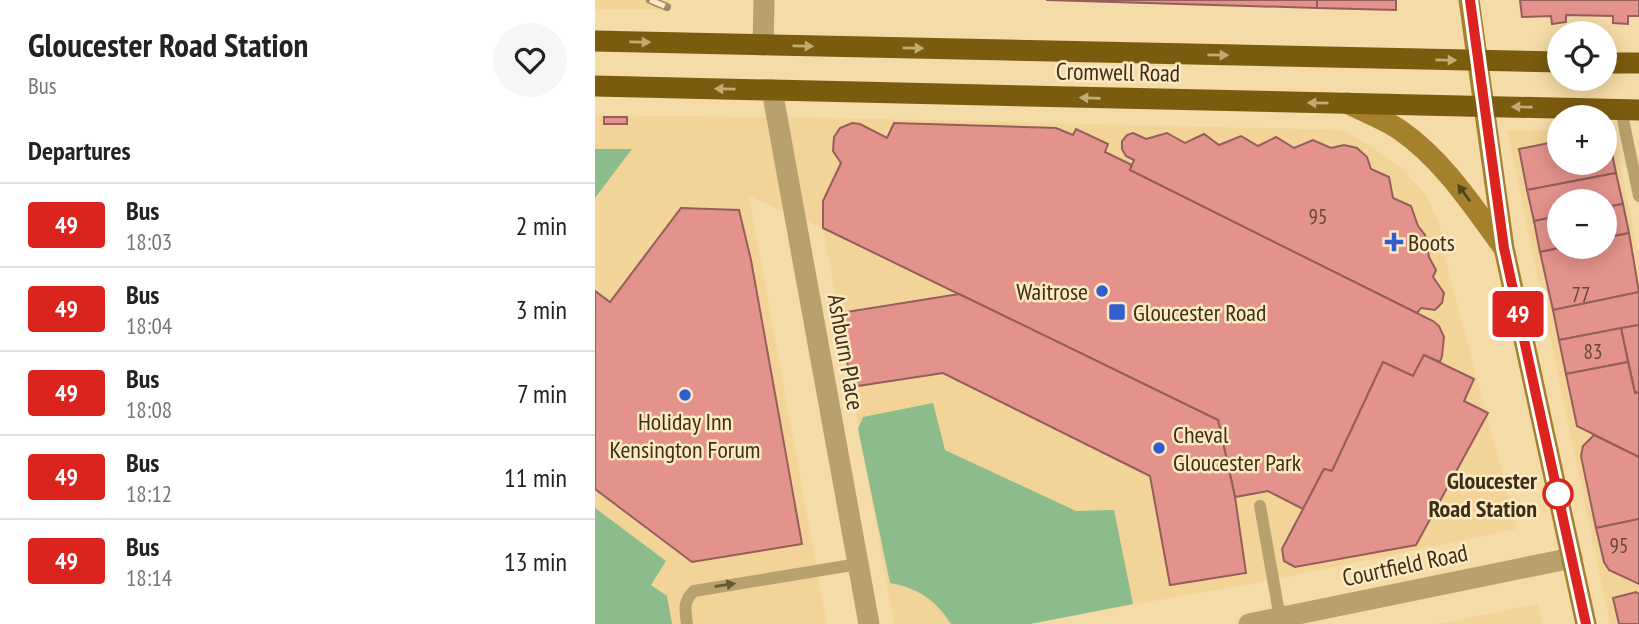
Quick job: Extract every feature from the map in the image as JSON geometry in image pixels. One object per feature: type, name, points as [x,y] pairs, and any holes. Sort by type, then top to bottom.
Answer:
[{"type":"highway","name":"Cromwell Road","points":[[595,41],[1547,62]]},
{"type":"highway","points":[[1617,63],[1639,63]]},
{"type":"highway","name":"Cromwell Road","points":[[595,86],[1630,110]]},
{"type":"street","points":[[763,45],[764,0]]},
{"type":"street","points":[[1469,0],[1504,248],[1586,624]]},
{"type":"street","name":"Ashburn Place","points":[[772,90],[869,624]]},
{"type":"street","points":[[1347,103],[1399,129],[1420,146],[1454,180],[1504,248]]},
{"type":"street","name":"Courtfield Road","points":[[1249,624],[1572,558]]},
{"type":"lane","points":[[1630,110],[1639,195]]},
{"type":"lane","points":[[1260,506],[1280,618]]},
{"type":"lane","points":[[687,624],[684,608],[687,597],[694,591],[858,564]]},
{"type":"shaded area","points":[[595,0],[670,0],[667,7],[670,9],[595,9]]},
{"type":"shaded area","points":[[595,115],[1342,130],[1371,146],[1401,168],[1425,193],[1440,226],[1447,266],[1517,529],[1250,584],[1025,624],[894,624],[823,228],[749,196],[827,624],[595,624]]},
{"type":"shaded area","points":[[1507,130],[1547,130],[1547,175],[1617,175],[1617,149],[1639,256],[1639,624],[1610,624]]},
{"type":"shaded area","points":[[1538,604],[1542,624],[1437,624]]},
{"type":"green space","points":[[595,149],[632,149],[595,198]]},
{"type":"green space","points":[[933,403],[945,450],[1076,511],[1114,510],[1133,604],[1030,624],[951,624],[925,596],[890,583],[858,429],[863,417]]},
{"type":"green space","points":[[595,508],[666,561],[651,585],[667,596],[672,624],[595,624]]},
{"type":"building","points":[[1046,0],[1317,0],[1317,8]]},
{"type":"building","points":[[1317,0],[1396,0],[1396,10],[1317,8]]},
{"type":"building","points":[[1520,0],[1639,0],[1639,16],[1628,16],[1628,24],[1617,23],[1613,21],[1613,16],[1566,15],[1566,21],[1552,21],[1551,16],[1522,17]]},
{"type":"building","points":[[604,117],[627,117],[627,124],[604,124]]},
{"type":"building","points":[[852,123],[860,124],[887,138],[894,123],[1056,128],[1073,135],[1076,129],[1108,144],[1105,152],[1132,165],[1130,170],[1433,321],[1439,326],[1444,337],[1440,362],[1424,355],[1413,376],[1383,362],[1332,471],[1324,469],[1303,509],[1268,491],[1235,497],[1218,420],[823,228],[823,201],[841,163],[833,151],[834,137],[840,128]]},
{"type":"building","points":[[1133,133],[1146,139],[1167,133],[1185,143],[1204,134],[1219,145],[1241,136],[1258,146],[1276,137],[1294,148],[1313,140],[1331,148],[1344,145],[1357,148],[1367,157],[1371,169],[1389,177],[1393,198],[1411,206],[1418,226],[1425,235],[1429,257],[1436,270],[1433,277],[1444,293],[1442,303],[1435,310],[1421,308],[1417,313],[1130,170],[1134,160],[1126,156],[1122,141]]},
{"type":"building","points":[[1547,143],[1547,175],[1606,175],[1527,190],[1519,149]]},
{"type":"building","points":[[1616,175],[1623,204],[1617,205],[1617,189],[1547,189],[1547,218],[1534,221],[1527,190]]},
{"type":"building","points":[[1623,204],[1629,233],[1617,236],[1617,205]]},
{"type":"building","name":"Holiday Inn Kensington Forum","points":[[681,208],[739,210],[751,260],[802,544],[692,562],[595,489],[595,291],[610,302]]},
{"type":"building","points":[[1547,218],[1547,251],[1540,252],[1534,221]]},
{"type":"building","points":[[1629,233],[1639,292],[1553,310],[1540,252],[1547,251],[1547,259],[1617,259],[1617,236]]},
{"type":"building","points":[[1639,292],[1639,325],[1559,340],[1553,310]]},
{"type":"building","name":"Cheval Gloucester Park","points":[[959,294],[1218,420],[1235,497],[1246,573],[1170,585],[1150,476],[943,373],[851,387],[840,313]]},
{"type":"building","points":[[1639,325],[1639,392],[1635,393],[1621,328]]},
{"type":"building","points":[[1621,328],[1628,362],[1566,374],[1559,340]]},
{"type":"building","name":"Gloucester Road Station","points":[[1424,355],[1474,379],[1464,401],[1488,413],[1416,545],[1295,567],[1284,561],[1282,549],[1324,469],[1332,471],[1383,362],[1413,376]]},
{"type":"building","points":[[1628,362],[1635,393],[1639,392],[1639,457],[1577,426],[1566,374]]},
{"type":"building","points":[[1594,435],[1639,457],[1639,519],[1596,528],[1581,456],[1583,446]]},
{"type":"building","points":[[1639,519],[1639,584],[1609,570],[1604,562],[1596,528]]},
{"type":"building","points":[[1636,592],[1639,594],[1639,624],[1619,624],[1613,598]]},
{"type":"railway","points":[[650,0],[667,7]]},
{"type":"bus line","name":"49","points":[[1470,0],[1504,248],[1586,624]]},
{"type":"place","name":"Boots","points":[[1394,242]]},
{"type":"place","name":"Waitrose","points":[[1102,291]]},
{"type":"place","name":"Gloucester Road","points":[[1117,312]]},
{"type":"place","name":"Holiday Inn Kensington Forum","points":[[685,395]]},
{"type":"place","name":"Cheval Gloucester Park","points":[[1159,448]]},
{"type":"place","name":"Gloucester Road Station","points":[[1558,494]]}]
